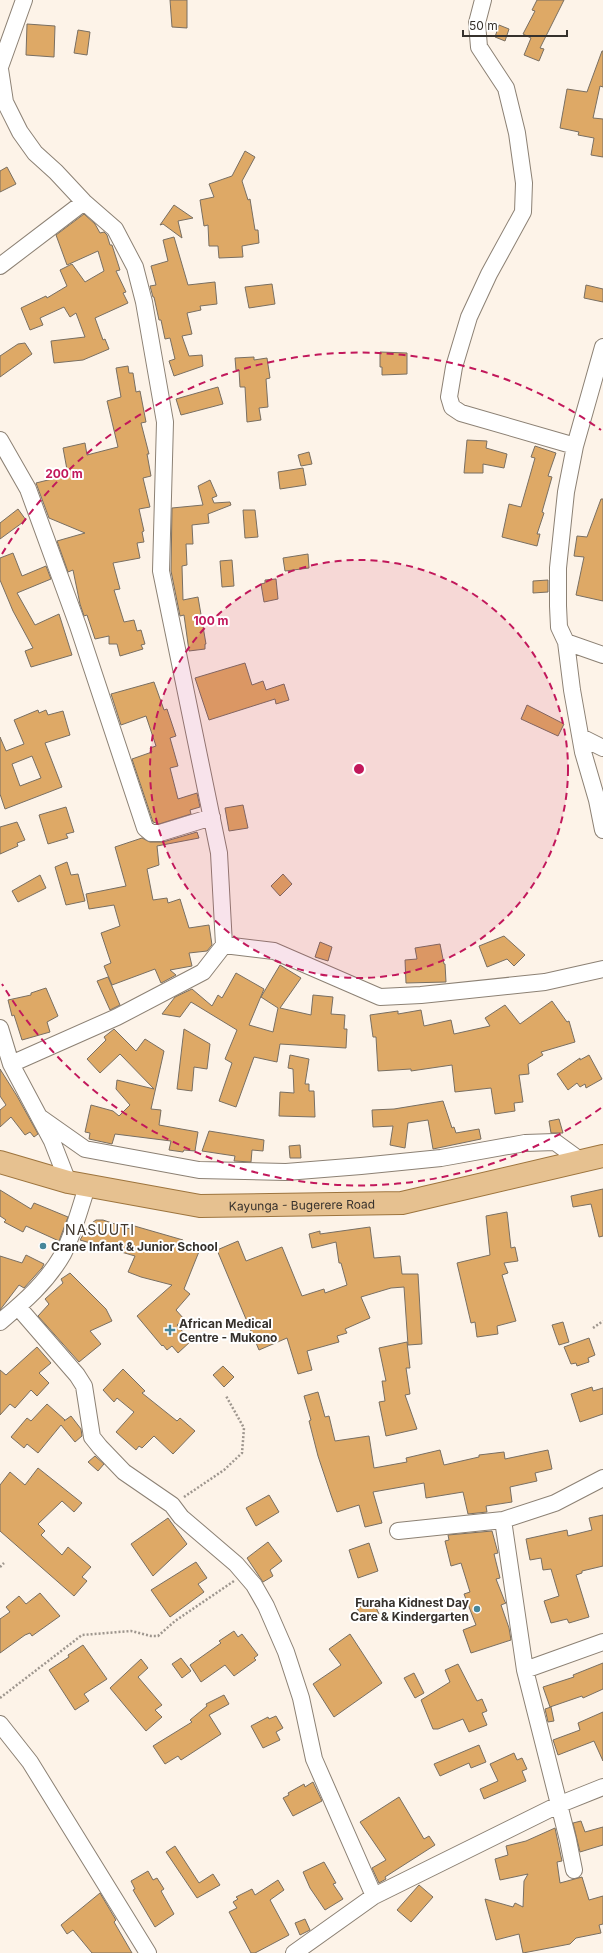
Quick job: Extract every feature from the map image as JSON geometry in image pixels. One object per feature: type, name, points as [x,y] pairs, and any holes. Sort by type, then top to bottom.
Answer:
[{"type":"main road","name":"Kayunga - Bugerere Road","points":[[0,1162],[78,1183],[200,1206],[402,1203],[603,1156]]},
{"type":"street","points":[[11,1064],[117,1017],[203,972],[224,945],[219,853],[161,571],[165,422],[144,302],[135,267],[115,229],[84,202],[56,172],[35,153],[20,132],[5,102],[0,68],[24,0]]},
{"type":"street","points":[[483,0],[477,23],[479,48],[506,88],[517,133],[524,183],[523,212],[489,274],[469,318],[454,367],[449,397],[452,406],[461,413],[575,446]]},
{"type":"street","points":[[0,266],[84,202]]},
{"type":"street","points":[[603,347],[575,446],[566,492],[558,568],[559,627],[566,642],[572,690],[581,737],[603,830]]},
{"type":"street","points":[[0,440],[28,489],[78,626],[145,828],[151,833],[160,833],[212,817]]},
{"type":"street","points":[[566,642],[603,655]]},
{"type":"street","points":[[581,737],[603,748]]},
{"type":"street","points":[[224,945],[274,951],[380,996],[421,995],[545,982],[603,969]]},
{"type":"street","points":[[0,1028],[11,1064],[52,1141],[78,1183],[71,1235],[62,1254],[40,1287],[0,1322]]},
{"type":"street","points":[[41,1118],[85,1149],[199,1170],[286,1172],[361,1166],[441,1158],[525,1142],[555,1142],[581,1161]]},
{"type":"street","points":[[18,1307],[77,1375],[84,1386],[92,1437],[100,1447],[124,1472],[172,1505],[181,1517],[236,1564],[254,1585],[278,1630],[301,1698],[314,1759],[374,1896]]},
{"type":"street","points":[[398,1531],[503,1520],[555,1503],[603,1478]]},
{"type":"street","points":[[503,1520],[525,1670],[568,1840],[574,1870]]},
{"type":"street","points":[[525,1670],[603,1642]]},
{"type":"street","points":[[0,1724],[30,1762],[148,1953]]},
{"type":"street","points":[[294,1953],[374,1896],[558,1805],[603,1787]]},
{"type":"path","points":[[593,1328],[603,1321]]},
{"type":"path","points":[[172,1505],[224,1470],[242,1452],[244,1428],[226,1396]]},
{"type":"path","points":[[0,1567],[4,1563]]},
{"type":"path","points":[[0,1698],[82,1635],[131,1631],[158,1636],[175,1621],[244,1574]]},
{"type":"building","points":[[170,0],[187,0],[187,28],[172,27]]},
{"type":"building","points":[[537,0],[564,0],[540,48],[544,49],[539,61],[524,55],[531,38],[523,34],[535,11],[532,10]]},
{"type":"building","points":[[27,24],[55,26],[54,57],[26,55]]},
{"type":"building","points":[[499,25],[509,29],[505,41],[495,37]]},
{"type":"building","points":[[78,30],[90,32],[87,55],[74,53]]},
{"type":"building","points":[[602,51],[603,87],[600,86],[593,118],[603,119],[603,157],[591,155],[594,138],[578,135],[579,132],[560,128],[567,89],[587,92]]},
{"type":"building","points":[[245,151],[255,157],[242,181],[248,200],[250,199],[255,230],[258,230],[259,243],[242,246],[243,257],[219,258],[218,246],[209,246],[208,225],[204,226],[200,200],[214,197],[209,184],[232,176]]},
{"type":"building","points":[[7,167],[16,184],[0,192],[0,171]]},
{"type":"building","points":[[174,205],[193,218],[178,221],[182,238],[163,224],[160,225]]},
{"type":"building","points":[[84,214],[95,224],[100,233],[104,232],[107,235],[110,245],[112,245],[120,270],[116,271],[126,292],[123,293],[128,303],[95,318],[103,340],[105,339],[109,349],[83,360],[54,363],[51,341],[85,337],[76,313],[70,317],[64,307],[40,318],[43,325],[30,330],[21,308],[46,296],[47,298],[67,286],[60,270],[72,264],[85,282],[104,271],[98,251],[67,265],[56,235]]},
{"type":"building","points":[[174,237],[188,285],[215,282],[217,304],[200,306],[201,310],[187,313],[192,334],[182,336],[189,356],[202,355],[203,366],[174,376],[169,361],[175,359],[170,338],[165,339],[161,320],[159,320],[150,286],[156,285],[151,266],[168,261],[163,240]]},
{"type":"building","points":[[272,284],[275,304],[249,308],[245,287]]},
{"type":"building","points":[[586,285],[603,289],[603,302],[584,298]]},
{"type":"building","points":[[25,343],[32,354],[0,377],[0,356],[18,344]]},
{"type":"building","points":[[380,352],[407,353],[407,374],[382,375],[382,367],[380,367]]},
{"type":"building","points":[[254,357],[254,360],[267,358],[270,378],[266,379],[268,407],[259,408],[261,420],[247,422],[245,387],[240,387],[239,370],[236,370],[235,358]]},
{"type":"building","points":[[128,366],[129,373],[133,373],[136,392],[140,391],[146,422],[141,423],[149,454],[147,454],[151,476],[143,478],[150,507],[139,509],[144,531],[142,532],[144,542],[137,543],[140,558],[113,563],[120,589],[114,590],[124,622],[134,620],[137,631],[141,630],[145,644],[141,645],[143,649],[120,656],[117,644],[109,644],[109,636],[95,639],[87,615],[84,616],[80,604],[73,570],[68,572],[57,541],[85,533],[49,518],[36,483],[68,475],[63,448],[85,443],[87,455],[118,447],[107,401],[121,397],[116,368]]},
{"type":"building","points":[[218,387],[223,404],[181,415],[176,399]]},
{"type":"building","points":[[467,440],[487,441],[486,448],[507,454],[504,468],[483,464],[483,473],[464,473]]},
{"type":"building","points":[[535,446],[556,453],[548,476],[552,477],[542,512],[544,513],[537,534],[540,534],[537,546],[502,537],[509,504],[521,507],[535,458],[531,457]]},
{"type":"building","points":[[309,452],[312,464],[301,466],[298,455]]},
{"type":"building","points":[[303,468],[306,485],[280,489],[278,472]]},
{"type":"building","points":[[210,480],[217,496],[212,498],[214,503],[230,502],[231,505],[208,514],[209,523],[192,525],[193,544],[186,544],[187,565],[182,566],[183,600],[198,597],[206,644],[205,649],[189,651],[184,615],[180,616],[171,571],[172,508],[203,505],[198,486]]},
{"type":"building","points":[[601,499],[603,499],[603,601],[576,595],[584,557],[574,556],[577,536],[587,537]]},
{"type":"building","points":[[18,509],[26,520],[0,539],[0,523]]},
{"type":"building","points":[[243,510],[255,510],[258,537],[245,538]]},
{"type":"building","points":[[13,553],[22,576],[46,566],[51,579],[17,593],[35,625],[59,614],[72,655],[31,667],[25,651],[33,648],[13,611],[0,580],[0,558]]},
{"type":"building","points":[[308,554],[309,568],[285,571],[283,558]]},
{"type":"building","points":[[232,560],[234,586],[222,587],[220,561]]},
{"type":"building","points":[[276,579],[278,599],[264,602],[261,584],[265,583],[265,580]]},
{"type":"building","points":[[548,580],[548,592],[533,593],[533,581]]},
{"type":"building","points":[[245,663],[252,685],[263,681],[266,690],[284,684],[289,700],[276,704],[275,699],[209,720],[195,678]]},
{"type":"building","points":[[154,682],[164,710],[167,709],[176,736],[170,738],[178,766],[170,768],[178,799],[197,793],[200,807],[190,810],[191,814],[159,824],[153,822],[132,759],[152,752],[150,748],[156,746],[146,716],[121,725],[111,694]]},
{"type":"building","points":[[527,705],[564,724],[558,736],[521,719]]},
{"type":"building","points":[[38,710],[39,713],[46,710],[48,715],[63,711],[70,735],[45,743],[62,787],[5,809],[0,794],[0,737],[6,751],[24,744],[14,720]],"holes":[[[32,756],[41,778],[20,786],[12,764]]]},
{"type":"building","points":[[243,805],[248,828],[229,831],[225,808]]},
{"type":"building","points":[[66,807],[74,832],[66,834],[68,838],[48,844],[39,815]]},
{"type":"building","points":[[17,822],[25,840],[17,843],[18,846],[0,854],[0,827]]},
{"type":"building","points":[[197,832],[199,838],[157,846],[159,865],[147,869],[153,900],[167,898],[168,903],[180,899],[189,928],[209,925],[212,945],[207,951],[189,953],[192,966],[170,970],[176,975],[161,983],[155,969],[112,985],[104,966],[111,963],[101,933],[120,926],[114,905],[89,909],[86,894],[126,886],[115,847],[142,838],[150,842],[163,842]]},
{"type":"building","points":[[67,862],[71,875],[78,874],[85,901],[66,905],[55,867]]},
{"type":"building","points":[[283,874],[292,884],[280,896],[271,886]]},
{"type":"building","points":[[40,875],[46,888],[18,902],[12,891]]},
{"type":"building","points":[[504,936],[525,955],[514,966],[507,959],[487,967],[479,946]]},
{"type":"building","points":[[320,942],[332,947],[328,961],[315,957]]},
{"type":"building","points":[[440,944],[445,964],[446,982],[406,983],[405,960],[417,959],[415,948]]},
{"type":"building","points":[[280,965],[301,978],[280,1008],[311,1015],[313,995],[333,997],[331,1014],[345,1015],[344,1029],[347,1029],[346,1048],[280,1044],[277,1062],[254,1057],[236,1107],[219,1101],[232,1063],[225,1059],[237,1030],[191,1002],[180,1017],[162,1014],[175,997],[192,989],[212,1006],[218,995],[222,998],[236,973],[264,989],[249,1025],[273,1032],[278,1008],[261,997]]},
{"type":"building","points":[[108,977],[120,1005],[110,1010],[97,981]]},
{"type":"building","points":[[46,988],[58,1016],[47,1022],[50,1032],[22,1040],[14,1015],[12,1016],[8,1000],[31,995],[31,993]]},
{"type":"building","points":[[552,1001],[567,1022],[569,1021],[575,1042],[541,1052],[543,1055],[528,1064],[529,1074],[519,1075],[523,1102],[514,1103],[515,1111],[495,1114],[491,1088],[455,1092],[452,1065],[411,1071],[411,1069],[378,1071],[376,1037],[373,1037],[370,1015],[398,1011],[398,1014],[421,1010],[424,1026],[451,1020],[454,1034],[490,1026],[485,1018],[505,1005],[520,1024]]},
{"type":"building","points":[[114,1029],[136,1051],[145,1039],[164,1051],[151,1109],[161,1110],[159,1125],[198,1132],[195,1151],[184,1150],[183,1152],[169,1150],[171,1141],[115,1134],[112,1144],[89,1139],[90,1133],[85,1132],[91,1105],[113,1111],[119,1116],[130,1105],[116,1089],[117,1080],[154,1089],[120,1054],[100,1073],[87,1059],[106,1040],[104,1037]]},
{"type":"building","points":[[184,1029],[210,1044],[207,1069],[194,1067],[192,1091],[177,1089]]},
{"type":"building","points":[[290,1055],[309,1059],[305,1084],[309,1084],[309,1091],[314,1091],[315,1117],[279,1116],[280,1092],[294,1093],[293,1069],[288,1068]]},
{"type":"building","points":[[589,1055],[602,1079],[586,1088],[585,1084],[580,1087],[577,1083],[568,1090],[557,1074],[580,1058],[580,1060]]},
{"type":"building","points":[[0,1069],[38,1134],[34,1137],[30,1132],[25,1135],[11,1117],[0,1127],[0,1110],[6,1105],[0,1096]]},
{"type":"building","points":[[443,1101],[452,1128],[454,1127],[456,1133],[479,1129],[481,1139],[433,1149],[428,1120],[408,1123],[405,1148],[390,1145],[393,1126],[373,1127],[372,1110],[394,1109]]},
{"type":"building","points":[[559,1119],[563,1133],[551,1133],[549,1121]]},
{"type":"building","points":[[209,1131],[264,1140],[263,1151],[252,1150],[251,1162],[234,1161],[235,1156],[202,1151]]},
{"type":"building","points":[[300,1145],[301,1158],[290,1158],[289,1146]]},
{"type":"building","points":[[603,1189],[603,1236],[599,1237],[591,1204],[573,1207],[571,1196]]},
{"type":"building","points":[[0,1190],[31,1209],[34,1203],[68,1217],[59,1241],[26,1226],[23,1232],[4,1222],[6,1220],[0,1216]]},
{"type":"building","points":[[507,1212],[511,1248],[515,1247],[518,1261],[504,1263],[508,1273],[502,1275],[516,1321],[497,1326],[498,1334],[477,1337],[475,1322],[471,1323],[457,1263],[490,1255],[486,1216]]},
{"type":"building","points":[[96,1220],[103,1220],[130,1229],[131,1225],[183,1240],[183,1243],[200,1249],[184,1289],[190,1294],[176,1310],[184,1319],[177,1325],[191,1341],[178,1353],[172,1346],[167,1350],[163,1345],[162,1346],[137,1316],[172,1285],[128,1272],[135,1256],[80,1240],[89,1225]]},
{"type":"building","points":[[370,1227],[374,1258],[400,1256],[402,1274],[418,1274],[422,1344],[408,1345],[404,1287],[391,1288],[361,1297],[370,1318],[345,1329],[347,1333],[337,1336],[339,1342],[307,1351],[312,1370],[298,1374],[287,1338],[259,1350],[217,1250],[238,1241],[246,1261],[282,1247],[302,1296],[324,1289],[325,1293],[347,1285],[341,1263],[339,1263],[336,1242],[312,1248],[309,1234],[320,1231],[320,1234]]},
{"type":"building","points":[[26,1255],[44,1264],[24,1288],[19,1285],[0,1310],[0,1256],[22,1263]]},
{"type":"building","points":[[70,1273],[106,1309],[112,1321],[90,1331],[101,1344],[79,1362],[38,1316],[49,1304],[45,1299],[63,1283],[61,1279]]},
{"type":"building","points":[[563,1322],[569,1342],[559,1345],[552,1325]]},
{"type":"building","points":[[589,1338],[595,1355],[588,1358],[589,1362],[577,1366],[576,1363],[571,1364],[564,1347]]},
{"type":"building","points":[[407,1342],[410,1368],[406,1368],[410,1394],[405,1395],[417,1429],[386,1436],[379,1402],[385,1401],[382,1381],[386,1381],[379,1348]]},
{"type":"building","points":[[37,1347],[51,1363],[39,1373],[49,1383],[37,1396],[31,1390],[15,1408],[10,1404],[0,1415],[0,1370],[6,1375]]},
{"type":"building","points":[[223,1366],[234,1377],[224,1387],[213,1375]]},
{"type":"building","points":[[123,1369],[145,1391],[142,1393],[177,1421],[180,1418],[195,1431],[173,1454],[154,1436],[142,1448],[139,1446],[136,1450],[116,1432],[134,1412],[117,1398],[114,1402],[103,1390]]},
{"type":"building","points":[[592,1387],[593,1391],[603,1388],[603,1414],[580,1422],[571,1394]]},
{"type":"building","points":[[318,1392],[325,1417],[329,1416],[335,1441],[369,1436],[374,1468],[407,1462],[406,1458],[440,1450],[444,1465],[479,1457],[479,1455],[504,1452],[505,1459],[548,1450],[552,1469],[535,1473],[537,1481],[510,1487],[512,1502],[486,1506],[487,1512],[468,1514],[463,1492],[426,1498],[424,1483],[373,1492],[382,1523],[365,1527],[359,1505],[337,1512],[331,1495],[318,1456],[309,1421],[311,1420],[304,1396]]},
{"type":"building","points":[[47,1404],[65,1420],[64,1421],[71,1416],[81,1429],[82,1436],[75,1442],[61,1425],[38,1453],[27,1444],[24,1448],[11,1437],[27,1418],[31,1421]]},
{"type":"building","points":[[95,1456],[104,1464],[98,1471],[88,1462]]},
{"type":"building","points":[[38,1468],[82,1503],[74,1512],[62,1501],[38,1524],[45,1531],[41,1535],[62,1555],[68,1547],[91,1567],[82,1577],[87,1581],[74,1596],[0,1531],[0,1485],[10,1472],[25,1485]]},
{"type":"building","points":[[269,1495],[279,1512],[256,1526],[246,1508]]},
{"type":"building","points":[[603,1515],[603,1566],[582,1571],[582,1573],[576,1575],[589,1617],[569,1623],[567,1619],[551,1623],[544,1601],[559,1596],[551,1569],[543,1570],[541,1558],[530,1560],[526,1539],[567,1530],[568,1536],[592,1530],[589,1518]]},
{"type":"building","points":[[168,1518],[187,1544],[153,1576],[131,1544]]},
{"type":"building","points":[[492,1531],[498,1553],[494,1554],[500,1578],[496,1579],[506,1603],[501,1605],[509,1628],[511,1640],[471,1653],[463,1630],[476,1625],[464,1594],[470,1592],[461,1563],[451,1566],[445,1541],[449,1540],[448,1535]]},
{"type":"building","points":[[268,1542],[282,1561],[270,1570],[273,1576],[263,1582],[247,1558]]},
{"type":"building","points":[[369,1543],[378,1571],[358,1578],[349,1550]]},
{"type":"building","points":[[196,1562],[207,1578],[198,1584],[204,1592],[170,1617],[151,1590]]},
{"type":"building","points":[[40,1593],[60,1616],[32,1636],[30,1633],[25,1635],[0,1653],[0,1619],[10,1612],[6,1607],[19,1596],[26,1604]]},
{"type":"building","points":[[373,1601],[379,1614],[363,1621],[357,1608]]},
{"type":"building","points":[[234,1631],[238,1637],[242,1634],[258,1655],[254,1658],[256,1660],[234,1676],[225,1665],[201,1682],[190,1665],[221,1643],[219,1641]]},
{"type":"building","points":[[350,1634],[382,1683],[334,1717],[313,1684],[341,1665],[329,1649]]},
{"type":"building","points":[[83,1645],[107,1679],[84,1694],[89,1701],[75,1710],[49,1670],[69,1657],[68,1655]]},
{"type":"building","points":[[181,1658],[191,1671],[182,1678],[172,1664]]},
{"type":"building","points":[[141,1659],[148,1668],[138,1677],[162,1705],[155,1710],[162,1717],[146,1731],[110,1688]]},
{"type":"building","points":[[603,1663],[603,1689],[583,1698],[582,1696],[550,1707],[543,1687],[574,1677],[573,1675]]},
{"type":"building","points":[[458,1664],[477,1701],[482,1699],[487,1711],[482,1713],[487,1725],[469,1732],[463,1719],[438,1729],[433,1729],[421,1700],[450,1682],[445,1670]]},
{"type":"building","points":[[414,1673],[424,1693],[415,1698],[404,1678]]},
{"type":"building","points":[[224,1695],[229,1704],[209,1715],[221,1734],[181,1760],[178,1756],[165,1764],[153,1746],[192,1722],[190,1720],[207,1706],[206,1704]]},
{"type":"building","points":[[551,1707],[554,1721],[548,1722],[545,1709]]},
{"type":"building","points":[[603,1712],[603,1761],[594,1741],[558,1755],[553,1740],[580,1730],[578,1723]]},
{"type":"building","points":[[276,1716],[283,1728],[276,1732],[280,1740],[263,1748],[251,1726],[268,1717],[269,1719]]},
{"type":"building","points":[[479,1745],[486,1762],[471,1768],[469,1763],[440,1776],[434,1764]]},
{"type":"building","points":[[514,1753],[517,1760],[522,1758],[527,1769],[522,1771],[526,1781],[484,1799],[480,1789],[498,1781],[490,1764]]},
{"type":"building","points":[[313,1782],[322,1801],[293,1816],[283,1798],[289,1795],[288,1793],[304,1784],[305,1787]]},
{"type":"building","points":[[399,1797],[424,1839],[429,1836],[435,1845],[385,1877],[386,1879],[379,1883],[372,1868],[386,1860],[360,1822]]},
{"type":"building","points":[[581,1821],[585,1832],[603,1827],[603,1845],[580,1852],[573,1823]]},
{"type":"building","points":[[555,1828],[562,1861],[557,1862],[560,1883],[582,1877],[589,1900],[603,1896],[603,1924],[599,1925],[601,1933],[576,1938],[570,1944],[523,1953],[519,1934],[496,1940],[485,1899],[513,1907],[515,1903],[523,1907],[524,1881],[528,1874],[500,1880],[495,1859],[508,1855],[506,1846],[526,1841]]},
{"type":"building","points":[[175,1846],[199,1883],[213,1874],[220,1885],[197,1898],[166,1852]]},
{"type":"building","points":[[324,1862],[336,1883],[333,1884],[343,1899],[325,1910],[310,1888],[303,1872]]},
{"type":"building","points":[[148,1871],[153,1880],[157,1878],[164,1889],[161,1891],[174,1914],[155,1927],[133,1890],[135,1889],[131,1881]]},
{"type":"building","points":[[278,1880],[284,1890],[270,1900],[289,1935],[255,1953],[251,1953],[229,1912],[237,1908],[233,1902],[238,1899],[236,1897],[252,1889],[255,1895]]},
{"type":"building","points":[[419,1885],[433,1897],[411,1922],[397,1910]]},
{"type":"building","points":[[100,1893],[116,1920],[114,1922],[132,1953],[92,1953],[73,1930],[67,1934],[61,1925]]},
{"type":"building","points":[[305,1919],[310,1930],[300,1935],[295,1923]]},
{"type":"place","name":"Crane Infant & Junior School","points":[[43,1246]]},
{"type":"place","name":"African Medical Centre - Mukono","points":[[170,1330]]},
{"type":"place","name":"Furaha Kidnest Day Care & Kindergarten","points":[[477,1609]]},
{"type":"district","name":"NASUUTI","points":[[100,1229]]}]
